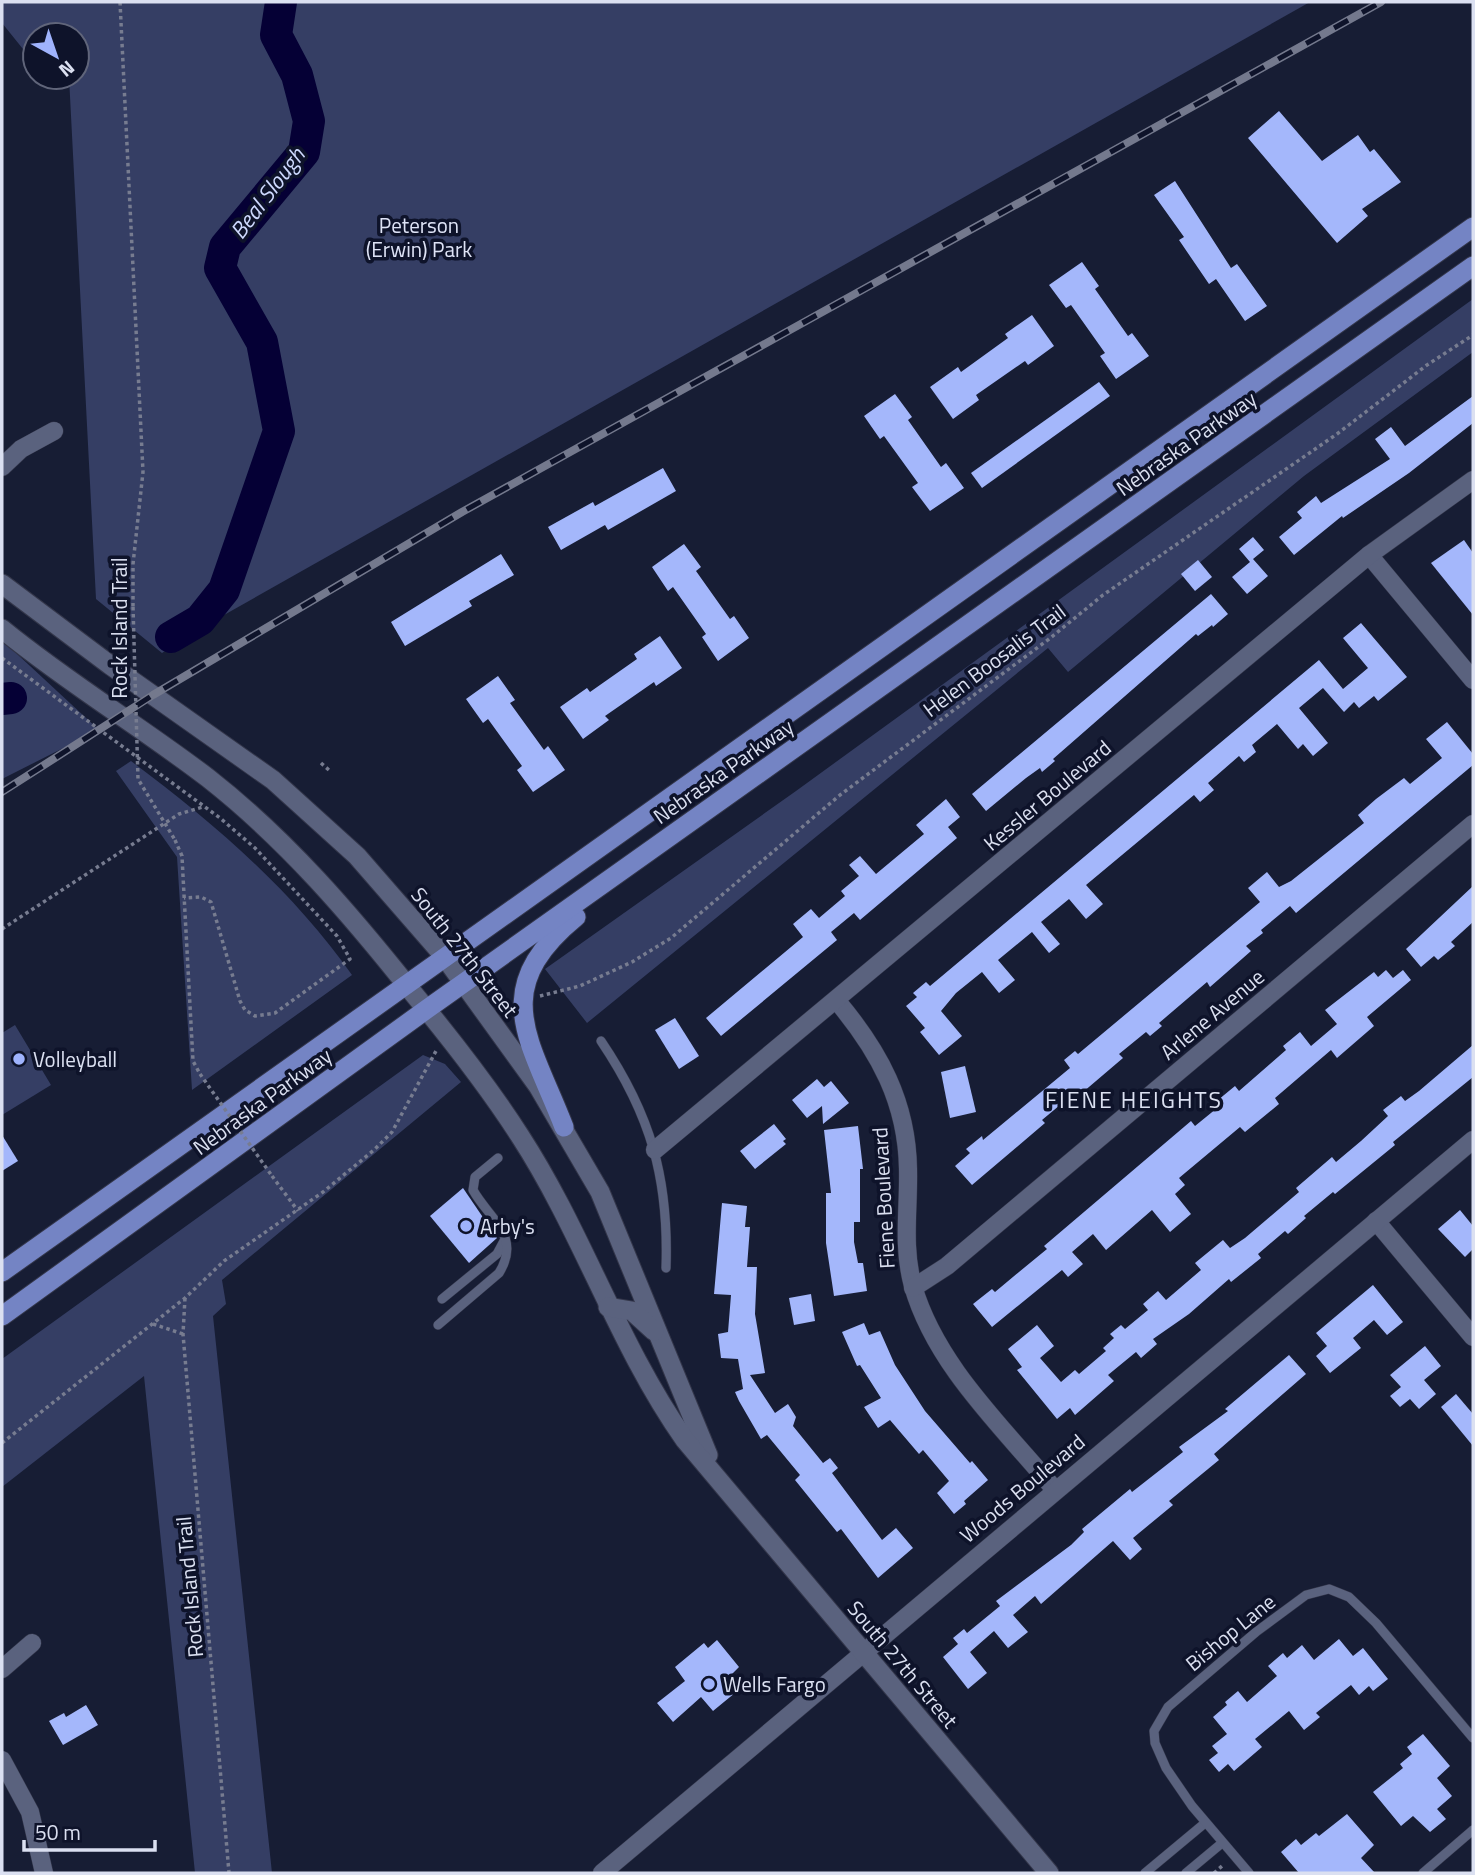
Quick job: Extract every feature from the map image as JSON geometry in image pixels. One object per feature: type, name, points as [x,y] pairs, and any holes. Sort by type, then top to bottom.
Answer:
[{"type":"main road","name":"Nebraska Parkway","points":[[2,1272],[1473,227]]},
{"type":"main road","name":"Nebraska Parkway","points":[[2,1316],[427,1009],[1473,267]]},
{"type":"main road","name":"South 27th Street","points":[[2,584],[110,665],[274,780],[357,856],[444,956],[564,1127],[619,1232],[695,1428],[723,1484]]},
{"type":"main road","name":"South 27th Street","points":[[2,629],[61,675],[209,779],[257,820],[332,893],[487,1086],[521,1138],[560,1206],[608,1307],[663,1409],[1049,1873]]},
{"type":"main road","points":[[564,1127],[524,1028],[521,1012],[525,981],[531,965],[570,922],[699,816]]},
{"type":"main road","points":[[608,1307],[632,1311],[660,1337]]},
{"type":"street","points":[[2,467],[21,449],[54,431]]},
{"type":"street","name":"Kessler Boulevard","points":[[655,1150],[1369,555],[1473,480]]},
{"type":"street","points":[[1369,555],[1473,680]]},
{"type":"street","name":"Arlene Avenue","points":[[914,1288],[947,1266],[1473,824]]},
{"type":"street","name":"Fiene Boulevard","points":[[837,1001],[876,1052],[900,1108],[908,1170],[905,1239],[914,1288],[929,1327],[950,1362],[1055,1490]]},
{"type":"street","name":"Woods Boulevard","points":[[602,1873],[1473,1139]]},
{"type":"street","points":[[1376,1221],[1473,1337]]},
{"type":"street","points":[[2,1670],[32,1643]]},
{"type":"street","points":[[2,1760],[30,1812],[44,1873]]},
{"type":"lane","points":[[601,1041],[632,1089],[655,1150],[666,1203],[666,1268]]},
{"type":"lane","points":[[438,1325],[499,1273],[505,1264],[504,1229],[473,1190],[475,1177],[498,1158]]},
{"type":"lane","points":[[442,1299],[496,1254],[506,1237]]},
{"type":"lane","name":"Bishop Lane","points":[[1249,1873],[1205,1823],[1166,1768],[1155,1743],[1154,1731],[1168,1706],[1285,1609],[1317,1590],[1339,1591],[1364,1610],[1473,1738]]},
{"type":"lane","points":[[1146,1873],[1205,1823]]},
{"type":"lane","points":[[1423,1873],[1473,1830]]},
{"type":"lane","points":[[1186,1873],[1222,1843]]},
{"type":"path","name":"Rock Island Trail","points":[[120,2],[143,472],[133,564],[138,779],[181,856],[193,1061],[298,1211]]},
{"type":"path","name":"Helen Boosalis Trail","points":[[532,996],[561,993],[580,986],[632,962],[671,938],[840,795],[1049,639],[1112,588],[1337,434],[1427,365],[1473,335]]},
{"type":"path","points":[[2,658],[255,848],[337,936],[350,959],[275,1013],[255,1016],[245,1010],[240,1001],[211,902],[201,897],[184,898]]},
{"type":"path","points":[[321,763],[330,771]]},
{"type":"path","points":[[2,929],[179,814],[203,807]]},
{"type":"path","points":[[2,1443],[185,1298],[224,1261],[298,1211],[374,1150],[392,1132],[436,1052]]},
{"type":"path","name":"Rock Island Trail","points":[[185,1298],[183,1334],[229,1873]]},
{"type":"path","points":[[153,1324],[183,1334]]},
{"type":"path","points":[[1214,1873],[1222,1866]]},
{"type":"green space","name":"Peterson (Erwin) Park","points":[[2,2],[1310,2],[192,633],[162,653],[96,599],[70,91],[91,91],[91,21],[21,21],[21,47],[2,23]]},
{"type":"green space","points":[[1473,299],[1473,352],[1304,476],[1068,672],[1048,648],[587,1023],[545,969],[796,791]]},
{"type":"green space","points":[[2,640],[99,730],[2,779]]},
{"type":"green space","points":[[131,761],[222,834],[278,886],[329,944],[352,975],[192,1090],[177,857],[116,771]]},
{"type":"green space","name":"Volleyball","points":[[15,1025],[51,1085],[2,1115],[2,1033]]},
{"type":"green space","points":[[423,1055],[445,1064],[461,1082],[222,1280],[226,1304],[213,1316],[272,1873],[195,1873],[144,1376],[2,1487],[2,1359]]},
{"type":"building","points":[[1279,111],[1322,161],[1358,135],[1370,152],[1374,149],[1401,182],[1362,209],[1368,216],[1337,243],[1248,138]]},
{"type":"building","points":[[1175,181],[1231,268],[1237,264],[1267,306],[1245,321],[1216,279],[1209,284],[1179,240],[1184,237],[1154,195]]},
{"type":"building","points":[[1082,262],[1099,286],[1095,289],[1128,336],[1132,333],[1149,356],[1116,379],[1100,356],[1105,353],[1071,305],[1066,308],[1049,285]]},
{"type":"building","points":[[1032,315],[1054,346],[1028,365],[1025,361],[976,395],[979,400],[953,419],[930,387],[958,367],[961,372],[1008,338],[1005,334]]},
{"type":"building","points":[[1099,382],[1110,396],[982,488],[971,473]]},
{"type":"building","points":[[895,394],[912,417],[908,420],[941,467],[946,463],[964,488],[930,511],[912,487],[918,483],[884,436],[880,439],[864,416]]},
{"type":"building","points":[[1473,396],[1473,423],[1409,473],[1343,518],[1342,516],[1294,555],[1279,537],[1302,518],[1297,512],[1316,496],[1321,503],[1390,459],[1375,439],[1391,427],[1405,446]]},
{"type":"building","points":[[663,468],[676,491],[608,530],[605,525],[561,550],[548,527],[593,502],[595,506]]},
{"type":"building","points":[[1253,537],[1264,550],[1253,559],[1268,576],[1247,594],[1232,577],[1250,562],[1239,549]]},
{"type":"building","points":[[1464,540],[1473,553],[1473,615],[1431,563]]},
{"type":"building","points":[[684,544],[701,567],[696,571],[730,619],[734,616],[749,638],[718,661],[702,637],[706,634],[673,587],[668,591],[652,567]]},
{"type":"building","points":[[501,554],[514,575],[469,601],[472,606],[405,646],[391,622]]},
{"type":"building","points":[[1198,560],[1212,577],[1195,591],[1181,574]]},
{"type":"building","points":[[1211,594],[1228,614],[1213,627],[1212,625],[1198,636],[1196,634],[1053,759],[1055,761],[1042,772],[1040,768],[986,811],[972,794]]},
{"type":"building","points":[[1361,623],[1407,677],[1378,701],[1374,696],[1359,708],[1354,702],[1344,712],[1323,688],[1299,708],[1328,743],[1313,756],[1303,744],[1298,749],[1277,724],[1252,745],[1256,752],[1244,762],[1239,756],[1208,783],[1214,790],[1200,802],[1194,795],[1086,885],[1103,904],[1086,919],[1069,899],[1041,922],[1060,944],[1049,953],[1032,932],[998,960],[1015,980],[999,993],[982,972],[956,993],[941,1011],[962,1036],[939,1055],[920,1032],[925,1028],[906,1006],[917,997],[913,993],[926,982],[930,986],[1319,660],[1343,689],[1368,668],[1343,638]]},
{"type":"building","points":[[660,636],[682,668],[656,686],[654,682],[605,716],[609,720],[583,739],[560,707],[587,688],[590,692],[637,659],[634,654]]},
{"type":"building","points":[[498,676],[515,700],[510,703],[544,750],[548,746],[565,770],[533,792],[517,770],[522,766],[488,719],[483,723],[466,699]]},
{"type":"building","points":[[1447,722],[1473,754],[1473,765],[1296,913],[1290,906],[1261,930],[1263,933],[1246,946],[1251,951],[1210,987],[1207,982],[1159,1023],[1162,1026],[1150,1036],[1146,1032],[1119,1054],[1123,1058],[1069,1104],[1066,1100],[1042,1120],[1045,1123],[972,1185],[955,1166],[970,1153],[966,1149],[982,1136],[983,1140],[1070,1068],[1064,1060],[1075,1051],[1078,1054],[1260,902],[1248,888],[1267,872],[1279,887],[1291,881],[1364,823],[1358,815],[1376,799],[1404,778],[1410,784],[1442,758],[1426,739]]},
{"type":"building","points":[[946,799],[960,817],[948,827],[957,838],[860,920],[854,913],[831,932],[837,940],[721,1036],[706,1018],[803,937],[793,924],[811,909],[819,918],[845,896],[841,891],[859,876],[849,865],[860,856],[876,874],[924,834],[916,825]]},
{"type":"building","points":[[1473,886],[1473,922],[1451,942],[1455,946],[1438,960],[1434,956],[1421,967],[1406,949]]},
{"type":"building","points":[[1386,970],[1393,978],[1403,970],[1411,980],[1367,1017],[1374,1026],[1337,1058],[1331,1050],[1275,1098],[1279,1104],[1245,1132],[1240,1127],[1179,1178],[1185,1185],[1175,1194],[1191,1214],[1170,1232],[1152,1210],[1106,1250],[1093,1234],[1072,1252],[1083,1264],[1068,1277],[1062,1270],[992,1327],[973,1304],[992,1289],[995,1292],[1047,1249],[1044,1246],[1191,1121],[1195,1126],[1222,1104],[1218,1100],[1235,1086],[1239,1091],[1286,1050],[1283,1046],[1300,1032],[1311,1046],[1337,1024],[1325,1010],[1374,972],[1378,977]]},
{"type":"building","points":[[675,1018],[699,1056],[679,1069],[655,1030]]},
{"type":"building","points":[[1473,1045],[1473,1077],[1393,1142],[1395,1145],[1304,1216],[1306,1218],[1288,1234],[1285,1231],[1258,1254],[1261,1258],[1231,1282],[1229,1279],[1189,1314],[1153,1339],[1157,1344],[1141,1358],[1136,1352],[1108,1375],[1114,1381],[1075,1415],[1070,1408],[1057,1419],[1017,1370],[1022,1367],[1008,1349],[1037,1325],[1054,1346],[1040,1358],[1061,1382],[1075,1370],[1079,1374],[1106,1351],[1103,1348],[1114,1338],[1110,1334],[1121,1325],[1125,1329],[1148,1310],[1143,1304],[1158,1291],[1166,1300],[1201,1270],[1195,1263],[1223,1240],[1230,1248],[1245,1238],[1299,1192],[1296,1188],[1332,1157],[1336,1162],[1388,1116],[1383,1110],[1401,1096],[1405,1101],[1419,1091]]},
{"type":"building","points":[[965,1066],[976,1112],[950,1118],[941,1072]]},
{"type":"building","points":[[817,1079],[824,1087],[831,1081],[849,1103],[823,1124],[822,1106],[807,1118],[792,1100]]},
{"type":"building","points":[[774,1124],[786,1139],[783,1141],[786,1144],[755,1169],[740,1151]]},
{"type":"building","points":[[858,1126],[863,1169],[860,1169],[860,1222],[854,1222],[854,1242],[858,1263],[863,1263],[867,1291],[834,1296],[826,1243],[826,1193],[831,1193],[824,1130]]},
{"type":"building","points":[[2,1135],[18,1161],[2,1171]]},
{"type":"building","name":"Arby's","points":[[463,1188],[497,1238],[469,1263],[430,1216]]},
{"type":"building","points":[[722,1203],[747,1206],[745,1227],[750,1227],[747,1267],[757,1267],[755,1314],[765,1373],[750,1375],[775,1413],[788,1404],[796,1417],[793,1426],[823,1463],[830,1458],[838,1468],[832,1473],[882,1540],[896,1528],[913,1548],[878,1578],[841,1529],[837,1532],[795,1480],[800,1475],[767,1435],[761,1439],[735,1392],[743,1389],[738,1359],[721,1358],[718,1334],[728,1332],[731,1295],[714,1294]]},
{"type":"building","points":[[1460,1210],[1473,1226],[1473,1249],[1465,1257],[1438,1229]]},
{"type":"building","points":[[1373,1285],[1403,1322],[1387,1335],[1374,1320],[1353,1338],[1361,1348],[1330,1373],[1316,1356],[1327,1346],[1316,1333]]},
{"type":"building","points":[[811,1294],[815,1321],[794,1325],[789,1298]]},
{"type":"building","points":[[864,1323],[869,1335],[880,1331],[895,1365],[925,1411],[988,1480],[964,1501],[966,1504],[954,1514],[937,1493],[949,1481],[923,1450],[919,1454],[890,1420],[878,1428],[864,1407],[881,1398],[860,1365],[857,1366],[842,1332]]},
{"type":"building","points":[[1425,1346],[1441,1366],[1424,1380],[1436,1394],[1419,1409],[1410,1399],[1400,1407],[1390,1396],[1401,1387],[1390,1375]]},
{"type":"building","points":[[1289,1355],[1306,1374],[1214,1454],[1219,1460],[1169,1501],[1173,1505],[1133,1538],[1142,1549],[1130,1560],[1113,1541],[1041,1604],[1035,1596],[1013,1615],[1028,1632],[1008,1648],[994,1631],[970,1652],[987,1673],[968,1689],[943,1657],[958,1644],[953,1638],[964,1629],[967,1633],[1000,1606],[996,1601],[1071,1545],[1084,1532],[1082,1529],[1130,1489],[1132,1492],[1183,1452],[1179,1447],[1228,1411],[1225,1409]]},
{"type":"building","points":[[1456,1394],[1473,1414],[1473,1446],[1441,1407]]},
{"type":"building","points":[[1339,1639],[1353,1656],[1363,1648],[1388,1679],[1373,1691],[1369,1686],[1359,1695],[1351,1685],[1316,1713],[1320,1717],[1304,1730],[1289,1711],[1255,1739],[1262,1747],[1234,1771],[1228,1764],[1219,1772],[1209,1760],[1218,1753],[1212,1746],[1227,1734],[1213,1717],[1227,1705],[1225,1702],[1238,1691],[1247,1702],[1277,1676],[1268,1666],[1283,1653],[1287,1658],[1302,1645],[1314,1660]]},
{"type":"building","name":"Wells Fargo","points":[[717,1640],[739,1667],[730,1676],[741,1688],[713,1711],[701,1697],[673,1722],[657,1703],[685,1681],[675,1667],[704,1643],[708,1648]]},
{"type":"building","points":[[86,1705],[98,1725],[63,1745],[49,1721],[64,1713],[66,1717]]},
{"type":"building","points":[[1423,1734],[1450,1766],[1437,1778],[1452,1796],[1437,1809],[1446,1819],[1430,1832],[1413,1816],[1401,1826],[1373,1792],[1403,1768],[1400,1764],[1412,1754],[1407,1747]]},
{"type":"building","points":[[1347,1814],[1374,1845],[1361,1858],[1375,1873],[1299,1873],[1281,1852],[1296,1839],[1301,1845],[1316,1833],[1319,1836]]},
{"type":"waterway","name":"Beal Slough","points":[[171,637],[200,620],[224,590],[279,431],[262,342],[220,268],[225,247],[304,152],[309,121],[297,75],[276,35],[281,2]]},
{"type":"waterway","name":"Beal Slough","points":[[2,699],[11,698]]},
{"type":"railway","points":[[2,792],[153,695],[462,512],[1381,2]]},
{"type":"place","name":"Volleyball","points":[[19,1059]]},
{"type":"place","name":"Arby's","points":[[466,1226]]},
{"type":"place","name":"Wells Fargo","points":[[709,1684]]},
{"type":"district","name":"FIENE HEIGHTS","points":[[1134,1099]]}]
